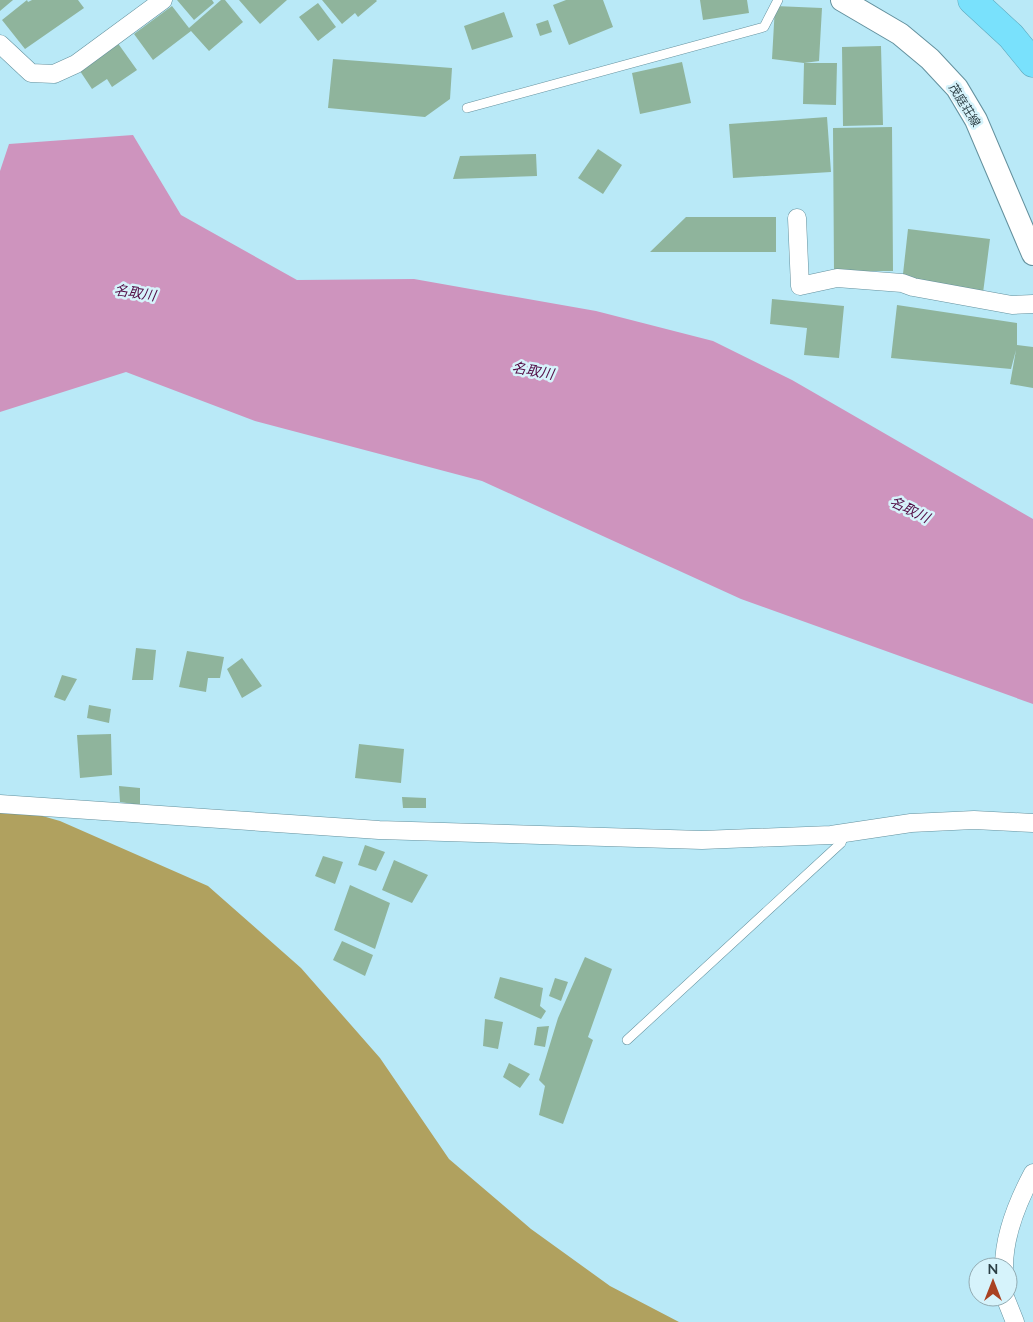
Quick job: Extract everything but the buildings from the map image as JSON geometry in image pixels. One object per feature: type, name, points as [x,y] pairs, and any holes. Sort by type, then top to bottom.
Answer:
[{"type":"highway","points":[[972,0],[1011,36],[1033,63]]},
{"type":"street","points":[[0,44],[31,73],[54,74],[76,64],[163,0]]},
{"type":"street","name":"茂庭荘線","points":[[842,0],[900,34],[930,59],[957,88],[976,120],[1033,254]]},
{"type":"street","points":[[797,218],[800,286],[837,278],[883,281],[902,283],[913,287],[1012,305],[1033,304]]},
{"type":"street","points":[[0,804],[379,830],[702,840],[845,833],[910,823],[974,820],[1033,823]]},
{"type":"street","points":[[1006,1257],[1019,1198],[1033,1173]]},
{"type":"street","points":[[1009,1307],[1015,1322]]},
{"type":"lane","points":[[467,108],[764,27],[778,0]]},
{"type":"lane","points":[[626,1040],[841,843],[845,833]]},
{"type":"shaded area","points":[[0,804],[60,821],[208,886],[301,968],[380,1058],[449,1159],[531,1229],[610,1286],[679,1322],[0,1322]]},
{"type":"water","name":"名取川","points":[[133,135],[181,215],[297,280],[414,279],[596,311],[713,341],[792,380],[1033,519],[1033,704],[741,599],[482,481],[255,421],[126,372],[0,412],[0,171],[9,144]]}]
